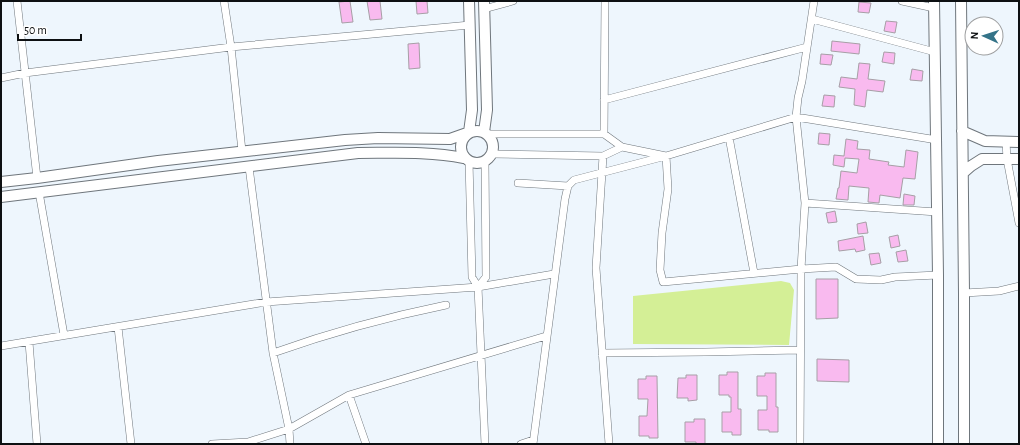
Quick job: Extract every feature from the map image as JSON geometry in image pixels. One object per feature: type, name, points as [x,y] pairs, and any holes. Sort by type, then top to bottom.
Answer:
[{"type":"street","points":[[17,1],[38,178]]},
{"type":"street","points":[[224,1],[231,47],[242,151]]},
{"type":"street","points":[[469,1],[472,110],[468,133],[461,142],[460,148],[467,159],[472,277],[478,287],[486,444]]},
{"type":"street","points":[[1,197],[358,153],[452,155],[467,159],[474,163],[485,162],[492,154],[494,148],[491,138],[486,133],[487,110],[484,5],[512,1]]},
{"type":"street","points":[[604,134],[605,1]]},
{"type":"street","points":[[800,444],[801,269],[805,203],[796,117],[814,1]]},
{"type":"street","points":[[902,1],[934,4],[937,140],[938,444]]},
{"type":"street","points":[[961,1],[964,444]]},
{"type":"street","points":[[812,19],[935,52]]},
{"type":"street","points":[[1,78],[25,73],[231,47],[470,25]]},
{"type":"street","points":[[604,100],[807,47]]},
{"type":"street","points":[[521,444],[533,442],[565,199],[568,186],[574,180],[666,156],[796,117],[937,140]]},
{"type":"street","points":[[1,182],[158,161],[345,140],[378,138],[450,139],[478,130],[486,133],[604,134],[622,147],[666,156]]},
{"type":"street","points":[[962,131],[986,141],[1019,142]]},
{"type":"street","points":[[729,137],[754,273]]},
{"type":"street","points":[[1006,142],[1007,159],[1019,223]]},
{"type":"street","points":[[492,154],[603,156],[622,147]]},
{"type":"street","points":[[603,156],[596,268],[609,444]]},
{"type":"street","points":[[666,156],[668,189],[662,234],[660,270],[663,282],[836,267],[856,278],[881,280],[895,277],[938,275]]},
{"type":"street","points":[[963,173],[982,159],[1019,159]]},
{"type":"street","points":[[478,287],[486,277],[485,162]]},
{"type":"street","points":[[249,167],[273,352],[292,444]]},
{"type":"street","points":[[518,183],[568,186]]},
{"type":"street","points":[[39,192],[64,336]]},
{"type":"street","points":[[805,203],[937,212]]},
{"type":"street","points":[[1,346],[266,302],[478,287],[554,274]]},
{"type":"street","points":[[964,293],[998,291],[1019,286]]},
{"type":"street","points":[[273,352],[304,341],[401,314],[446,305]]},
{"type":"street","points":[[118,327],[132,444]]},
{"type":"street","points":[[212,444],[249,443],[289,432],[349,395],[546,336]]},
{"type":"street","points":[[29,342],[37,444]]},
{"type":"street","points":[[602,353],[800,350]]},
{"type":"street","points":[[349,395],[366,444]]},
{"type":"green space","points":[[781,281],[790,283],[794,290],[789,345],[633,344],[633,296]]},
{"type":"building","points":[[350,1],[353,22],[342,23],[339,2]]},
{"type":"building","points":[[367,1],[380,1],[382,19],[370,20]]},
{"type":"building","points":[[416,1],[427,1],[428,13],[417,14]]},
{"type":"building","points":[[859,2],[871,3],[869,13],[858,12]]},
{"type":"building","points":[[886,21],[897,22],[895,33],[884,31]]},
{"type":"building","points":[[832,41],[860,44],[859,54],[831,51]]},
{"type":"building","points":[[419,43],[420,68],[409,69],[408,44]]},
{"type":"building","points":[[884,52],[895,53],[894,64],[882,62]]},
{"type":"building","points":[[821,54],[833,55],[831,65],[820,64]]},
{"type":"building","points":[[859,63],[870,64],[868,79],[885,81],[883,92],[867,90],[865,107],[854,105],[855,89],[839,87],[841,77],[857,79]]},
{"type":"building","points":[[912,69],[923,71],[922,81],[910,80]]},
{"type":"building","points":[[824,95],[835,96],[834,107],[822,106]]},
{"type":"building","points":[[819,133],[830,134],[829,145],[818,144]]},
{"type":"building","points":[[846,139],[858,141],[857,149],[870,150],[869,159],[889,162],[888,165],[904,167],[906,150],[918,152],[915,179],[903,178],[900,198],[880,195],[879,203],[868,202],[869,188],[849,186],[848,200],[836,199],[841,171],[857,173],[859,159],[845,158],[844,167],[833,165],[834,155],[844,156]]},
{"type":"building","points":[[904,194],[915,196],[914,205],[903,205]]},
{"type":"building","points":[[835,211],[837,222],[828,223],[826,213]]},
{"type":"building","points":[[866,222],[868,233],[858,234],[857,224]]},
{"type":"building","points":[[898,235],[900,246],[891,248],[889,237]]},
{"type":"building","points":[[863,236],[865,250],[856,252],[855,249],[839,251],[838,241]]},
{"type":"building","points":[[906,250],[908,261],[898,262],[896,252]]},
{"type":"building","points":[[879,253],[881,263],[871,265],[869,254]]},
{"type":"building","points":[[816,279],[838,279],[838,318],[816,319]]},
{"type":"building","points":[[817,359],[849,360],[849,382],[817,381]]},
{"type":"building","points":[[727,372],[738,372],[738,409],[741,409],[741,435],[732,435],[732,432],[722,432],[722,412],[731,412],[731,397],[729,397],[729,395],[719,395],[719,375],[727,375]]},
{"type":"building","points":[[765,373],[776,373],[778,432],[758,430],[758,410],[767,410],[767,396],[757,396],[757,376],[765,376]]},
{"type":"building","points":[[686,375],[697,375],[697,400],[688,401],[688,398],[677,398],[678,378],[686,378]]},
{"type":"building","points":[[646,376],[657,376],[658,438],[639,436],[639,416],[647,416],[648,399],[638,399],[638,379],[646,379]]},
{"type":"building","points":[[694,419],[705,419],[705,444],[685,442],[685,422],[694,422]]}]
